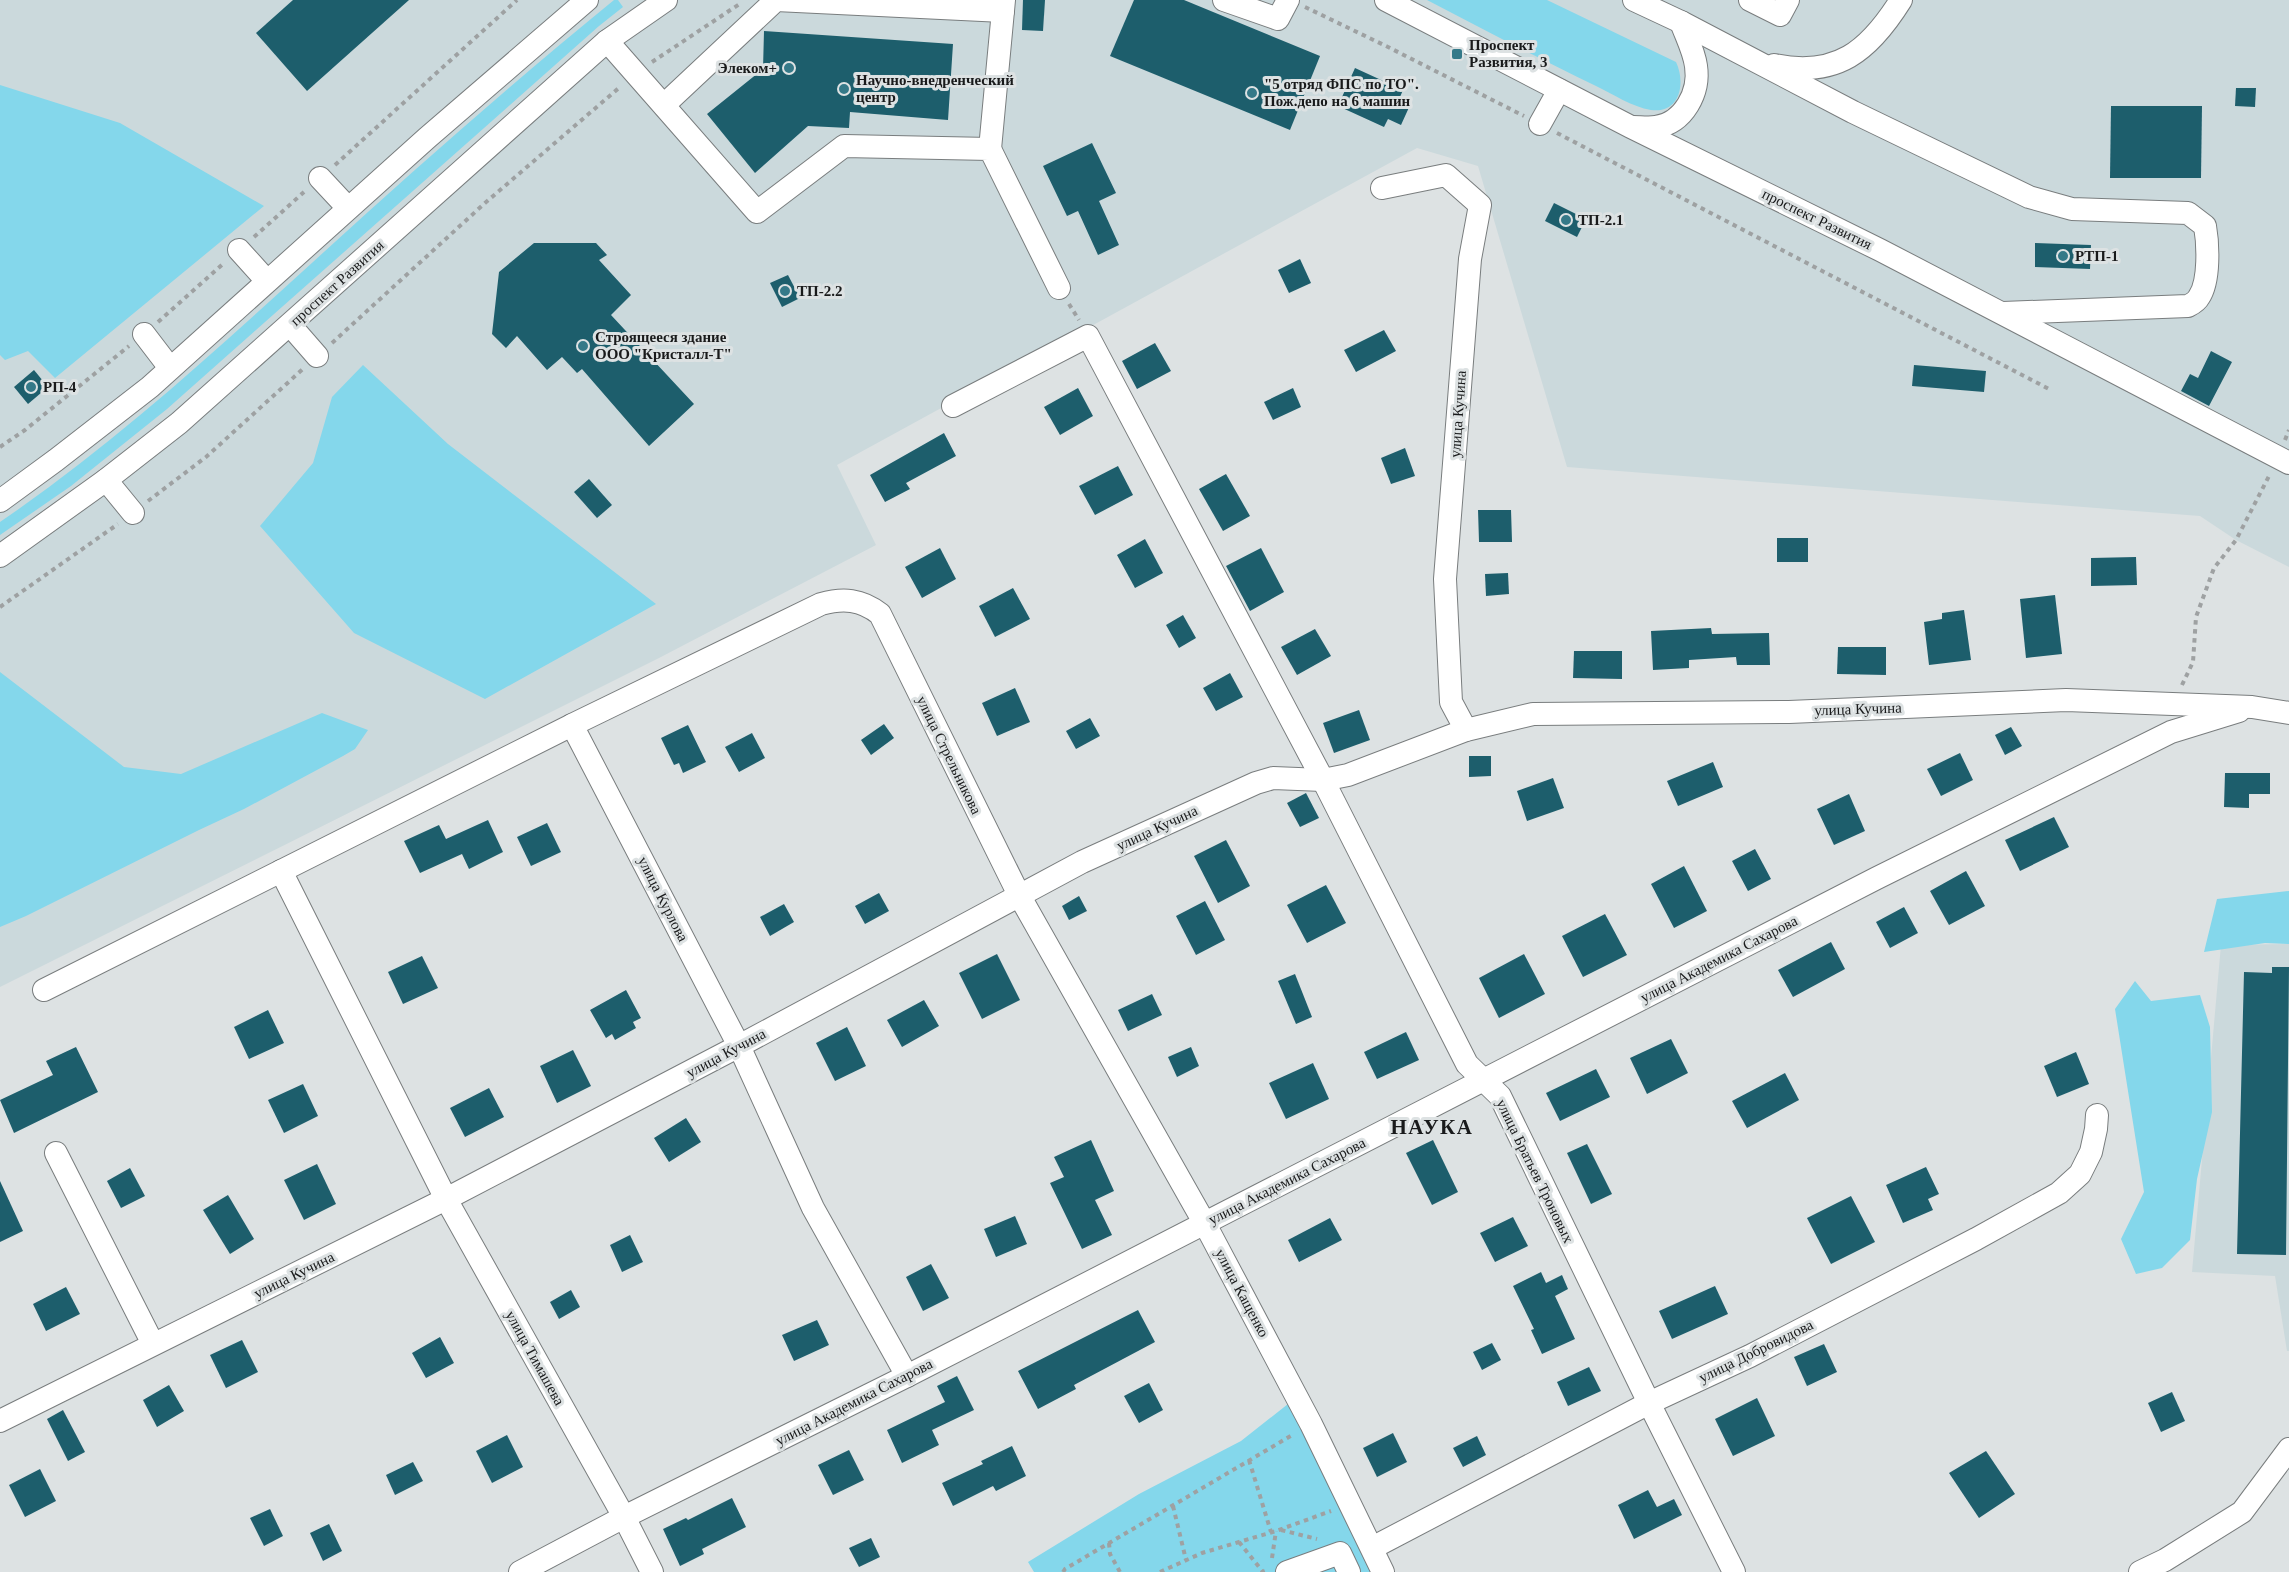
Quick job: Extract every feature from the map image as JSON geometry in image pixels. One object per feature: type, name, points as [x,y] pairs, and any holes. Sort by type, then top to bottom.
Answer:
[{"type":"street","points":[[0,501],[150,387],[348,208],[587,0]]},
{"type":"street","name":"проспект Развития","points":[[0,556],[106,480],[179,423],[607,41],[666,0]]},
{"type":"street","points":[[664,105],[776,0],[1004,6],[990,149],[1059,288]]},
{"type":"street","points":[[1224,0],[1278,19],[1294,2]]},
{"type":"street","name":"проспект Развития","points":[[1386,0],[1631,127],[2002,313],[2284,460]]},
{"type":"street","points":[[1634,0],[1681,22],[1853,112],[2029,197],[2072,209],[2188,213],[2205,226],[2208,243],[2205,284],[2199,297],[2188,306],[2002,313]]},
{"type":"street","points":[[1758,2],[1780,15],[1788,0]]},
{"type":"street","points":[[1755,61],[1790,68],[1814,69],[1836,64],[1860,49],[1880,30],[1901,0]]},
{"type":"street","name":"проспект Развития","points":[[1631,127],[1658,127],[1672,120],[1694,98],[1697,84],[1696,66],[1681,22]]},
{"type":"street","points":[[607,41],[757,212],[844,146],[990,149]]},
{"type":"street","points":[[1540,124],[1559,90]]},
{"type":"street","name":"улица Кучина","points":[[1382,188],[1446,175],[1480,206],[1470,259],[1445,579],[1451,702],[1466,730]]},
{"type":"street","points":[[320,178],[348,208]]},
{"type":"street","points":[[239,250],[267,281]]},
{"type":"street","points":[[290,326],[317,356]]},
{"type":"street","points":[[144,334],[170,368]]},
{"type":"street","points":[[953,406],[1089,336]]},
{"type":"street","name":"улица Братьев Троновых","points":[[1089,336],[1323,780],[1467,1064],[1500,1096],[1648,1403],[1734,1572]]},
{"type":"street","points":[[106,480],[133,513]]},
{"type":"street","name":"улица Стрельникова","points":[[572,725],[821,604],[834,600],[855,601],[870,606],[880,614],[1019,895]]},
{"type":"street","name":"улица Кучина","points":[[0,1421],[446,1199],[739,1046],[1082,862],[1256,783],[1274,778],[1323,780],[1348,775],[1466,730],[1533,714],[1789,712],[2066,700],[2174,702],[2252,707],[2289,713]]},
{"type":"street","points":[[2171,732],[2183,716],[2181,707],[2174,702]]},
{"type":"street","name":"улица Академика Сахарова","points":[[520,1572],[624,1517],[1205,1224],[1876,878],[2171,732],[2252,707]]},
{"type":"street","points":[[44,990],[572,725]]},
{"type":"street","name":"улица Курлова","points":[[572,725],[739,1046],[813,1208],[907,1376]]},
{"type":"street","name":"улица Тимашева","points":[[281,871],[446,1199],[624,1517],[652,1572]]},
{"type":"street","name":"улица Кащенко","points":[[1019,895],[1205,1224],[1311,1425],[1383,1572]]},
{"type":"street","name":"улица Добровидова","points":[[1372,1548],[1648,1403],[1771,1345],[1976,1239],[2059,1193],[2080,1174],[2091,1152],[2097,1115]]},
{"type":"street","points":[[56,1153],[153,1344]]},
{"type":"street","points":[[2140,1572],[2165,1560],[2241,1512],[2289,1449]]},
{"type":"street","points":[[1277,1567],[1344,1562]]},
{"type":"path","points":[[0,447],[25,430],[144,334],[517,0]]},
{"type":"path","points":[[0,607],[133,513],[206,457],[485,203],[636,73],[747,0]]},
{"type":"path","points":[[1294,2],[1388,46],[2049,389]]},
{"type":"path","points":[[1059,288],[1089,336]]},
{"type":"path","points":[[2174,702],[2193,662],[2196,617],[2214,568],[2236,540],[2284,460],[2289,430]]},
{"type":"path","points":[[1063,1572],[1311,1425]]},
{"type":"path","points":[[1249,1460],[1271,1532]]},
{"type":"path","points":[[1173,1506],[1186,1560]]},
{"type":"path","points":[[1160,1572],[1172,1570],[1202,1553],[1278,1530],[1332,1510]]},
{"type":"path","points":[[1278,1530],[1330,1542],[1344,1562]]},
{"type":"path","points":[[1239,1542],[1263,1572],[1277,1567],[1278,1530]]},
{"type":"path","points":[[1109,1544],[1110,1554],[1120,1572]]},
{"type":"shaded area","points":[[0,0],[2289,0],[2289,567],[2236,540],[2200,516],[1567,467],[1478,166],[1417,148],[837,465],[876,545],[659,658],[0,987]]},
{"type":"shaded area","points":[[614,0],[618,0],[623,7],[167,409],[71,486],[0,535],[0,522],[83,462],[161,397],[462,129]]},
{"type":"shaded area","points":[[1427,0],[1547,0],[1676,62],[1680,79],[1678,95],[1669,107],[1661,110],[1637,106]]},
{"type":"shaded area","points":[[0,85],[120,123],[264,206],[55,378],[28,351],[5,360],[0,355]]},
{"type":"shaded area","points":[[363,365],[448,444],[656,604],[485,699],[354,633],[260,526],[313,463],[332,397]]},
{"type":"shaded area","points":[[0,672],[124,767],[181,774],[322,713],[368,730],[355,749],[244,809],[0,927]]},
{"type":"shaded area","points":[[2289,891],[2289,944],[2265,943],[2204,952],[2217,899]]},
{"type":"shaded area","points":[[2289,944],[2289,1351],[2287,1351],[2275,1276],[2192,1272],[2221,945]]},
{"type":"shaded area","points":[[2135,981],[2151,1001],[2200,995],[2210,1027],[2212,1112],[2197,1179],[2190,1240],[2162,1268],[2136,1274],[2121,1239],[2144,1192],[2115,1009]]},
{"type":"shaded area","points":[[1293,1400],[1371,1572],[1034,1572],[1028,1562],[1139,1494],[1241,1441]]},
{"type":"building","points":[[293,0],[409,0],[307,91],[256,33]]},
{"type":"building","points":[[1023,0],[1045,0],[1043,31],[1022,30]]},
{"type":"building","name":"\"5 отряд ФПС по ТО\". Пож.депо на 6 машин","points":[[1134,0],[1184,0],[1320,56],[1290,130],[1110,56]]},
{"type":"building","name":"Научно-внедренческий центр","points":[[764,31],[953,44],[948,120],[850,112],[849,128],[808,126],[755,173],[707,114],[763,69]]},
{"type":"building","points":[[1355,68],[1403,90],[1400,97],[1411,103],[1401,125],[1388,119],[1384,127],[1338,106]]},
{"type":"building","points":[[2236,88],[2256,88],[2255,107],[2235,106]]},
{"type":"building","points":[[2111,106],[2202,106],[2201,178],[2110,178]]},
{"type":"building","points":[[1092,143],[1116,193],[1099,201],[1119,245],[1098,255],[1078,211],[1067,216],[1043,166]]},
{"type":"building","name":"ТП-2.1","points":[[1554,203],[1586,219],[1577,237],[1545,221]]},
{"type":"building","name":"Строящееся здание ООО \"Кристалл-Т\"","points":[[534,243],[596,243],[607,255],[599,260],[631,295],[611,315],[694,404],[649,446],[582,369],[577,373],[562,357],[547,370],[517,336],[506,348],[492,334],[499,272]]},
{"type":"building","name":"РТП-1","points":[[2035,243],[2091,245],[2090,269],[2035,267]]},
{"type":"building","points":[[1300,259],[1311,283],[1289,293],[1278,270]]},
{"type":"building","name":"ТП-2.2","points":[[788,275],[800,298],[782,307],[770,283]]},
{"type":"building","points":[[1384,330],[1396,351],[1356,372],[1344,350]]},
{"type":"building","points":[[1155,343],[1171,371],[1137,389],[1122,361]]},
{"type":"building","points":[[2211,351],[2232,362],[2209,406],[2181,391],[2190,374],[2198,378]]},
{"type":"building","points":[[1914,365],[1986,371],[1984,392],[1912,386]]},
{"type":"building","name":"РП-4","points":[[34,370],[48,387],[28,404],[14,387]]},
{"type":"building","points":[[1078,388],[1093,416],[1060,435],[1044,407]]},
{"type":"building","points":[[1293,388],[1301,407],[1273,420],[1264,402]]},
{"type":"building","points":[[944,433],[956,456],[906,483],[910,489],[885,502],[870,475]]},
{"type":"building","points":[[1405,448],[1415,476],[1391,484],[1381,458]]},
{"type":"building","points":[[1118,466],[1133,495],[1095,515],[1079,486]]},
{"type":"building","points":[[1226,474],[1250,516],[1223,531],[1199,489]]},
{"type":"building","points":[[589,479],[612,505],[597,518],[574,492]]},
{"type":"building","points":[[1478,510],[1511,510],[1512,542],[1479,542]]},
{"type":"building","points":[[1777,538],[1808,538],[1808,562],[1777,562]]},
{"type":"building","points":[[1145,539],[1163,573],[1135,588],[1117,555]]},
{"type":"building","points":[[940,548],[956,579],[922,598],[905,567]]},
{"type":"building","points":[[1261,548],[1284,592],[1250,611],[1226,566]]},
{"type":"building","points":[[2136,557],[2137,585],[2091,586],[2091,558]]},
{"type":"building","points":[[1508,573],[1509,594],[1486,596],[1485,574]]},
{"type":"building","points":[[1013,588],[1030,619],[995,637],[979,606]]},
{"type":"building","points":[[2055,595],[2062,654],[2026,658],[2020,599]]},
{"type":"building","points":[[1964,610],[1971,660],[1929,665],[1924,622],[1942,619],[1942,613]]},
{"type":"building","points":[[1183,615],[1196,638],[1179,648],[1166,625]]},
{"type":"building","points":[[1711,628],[1712,634],[1769,633],[1770,665],[1737,665],[1736,657],[1689,660],[1689,668],[1653,670],[1651,631]]},
{"type":"building","points":[[1315,629],[1331,656],[1297,675],[1281,647]]},
{"type":"building","points":[[1838,647],[1886,647],[1886,675],[1837,674]]},
{"type":"building","points":[[1574,651],[1622,651],[1622,679],[1573,678]]},
{"type":"building","points":[[1230,673],[1243,697],[1216,711],[1203,688]]},
{"type":"building","points":[[1015,688],[1030,722],[997,736],[982,703]]},
{"type":"building","points":[[1359,710],[1370,740],[1334,753],[1323,723]]},
{"type":"building","points":[[1090,718],[1100,736],[1076,749],[1066,731]]},
{"type":"building","points":[[884,724],[894,738],[871,755],[861,740]]},
{"type":"building","points":[[688,725],[706,762],[683,773],[679,763],[674,765],[661,738]]},
{"type":"building","points":[[2011,727],[2022,746],[2005,755],[1995,735]]},
{"type":"building","points":[[752,733],[765,758],[739,772],[725,747]]},
{"type":"building","points":[[1960,753],[1973,780],[1941,796],[1927,769]]},
{"type":"building","points":[[1469,756],[1491,756],[1491,776],[1469,777]]},
{"type":"building","points":[[1713,762],[1723,787],[1678,806],[1667,781]]},
{"type":"building","points":[[2225,773],[2270,773],[2270,794],[2249,794],[2249,808],[2224,807]]},
{"type":"building","points":[[1553,778],[1564,808],[1527,821],[1517,791]]},
{"type":"building","points":[[1306,793],[1319,818],[1300,827],[1287,803]]},
{"type":"building","points":[[1849,794],[1865,831],[1834,845],[1817,809]]},
{"type":"building","points":[[2054,817],[2069,847],[2020,871],[2005,840]]},
{"type":"building","points":[[488,820],[503,852],[469,869],[462,854],[420,873],[404,841],[439,825],[446,839]]},
{"type":"building","points":[[547,823],[561,852],[531,866],[517,837]]},
{"type":"building","points":[[1226,840],[1250,886],[1218,903],[1194,856]]},
{"type":"building","points":[[1755,849],[1771,879],[1748,891],[1732,861]]},
{"type":"building","points":[[1684,866],[1707,911],[1674,928],[1651,884]]},
{"type":"building","points":[[1966,871],[1985,906],[1949,925],[1930,891]]},
{"type":"building","points":[[1326,885],[1346,923],[1307,943],[1287,905]]},
{"type":"building","points":[[879,893],[889,911],[865,924],[855,906]]},
{"type":"building","points":[[1079,896],[1087,911],[1069,920],[1062,906]]},
{"type":"building","points":[[1205,901],[1225,940],[1196,955],[1176,916]]},
{"type":"building","points":[[784,904],[794,922],[770,936],[760,917]]},
{"type":"building","points":[[1904,907],[1918,933],[1890,948],[1876,922]]},
{"type":"building","points":[[1605,914],[1627,955],[1583,977],[1562,936]]},
{"type":"building","points":[[1831,942],[1845,969],[1793,997],[1778,970]]},
{"type":"building","points":[[997,954],[1020,1000],[982,1019],[959,973]]},
{"type":"building","points":[[1524,954],[1545,994],[1499,1018],[1479,978]]},
{"type":"building","points":[[422,956],[438,988],[403,1004],[388,972]]},
{"type":"building","points":[[2272,967],[2289,967],[2286,1255],[2237,1254],[2244,972],[2272,973]]},
{"type":"building","points":[[1295,974],[1312,1017],[1296,1024],[1278,981]]},
{"type":"building","points":[[626,990],[641,1018],[633,1022],[636,1028],[615,1040],[612,1034],[606,1038],[590,1010]]},
{"type":"building","points":[[1152,994],[1162,1015],[1128,1031],[1118,1010]]},
{"type":"building","points":[[924,1000],[939,1026],[902,1047],[887,1020]]},
{"type":"building","points":[[268,1010],[284,1043],[249,1059],[234,1027]]},
{"type":"building","points":[[847,1027],[866,1066],[835,1081],[816,1043]]},
{"type":"building","points":[[1406,1032],[1419,1060],[1377,1079],[1364,1052]]},
{"type":"building","points":[[1671,1039],[1688,1073],[1647,1094],[1630,1058]]},
{"type":"building","points":[[76,1047],[98,1092],[14,1133],[0,1100],[53,1075],[46,1061]]},
{"type":"building","points":[[1191,1047],[1199,1066],[1177,1077],[1168,1057]]},
{"type":"building","points":[[573,1050],[591,1086],[557,1103],[540,1066]]},
{"type":"building","points":[[2076,1052],[2089,1084],[2057,1097],[2044,1066]]},
{"type":"building","points":[[1313,1063],[1329,1099],[1286,1119],[1269,1083]]},
{"type":"building","points":[[1596,1069],[1610,1097],[1560,1121],[1546,1093]]},
{"type":"building","points":[[1785,1073],[1799,1100],[1747,1128],[1732,1101]]},
{"type":"building","points":[[303,1084],[318,1116],[284,1133],[268,1100]]},
{"type":"building","points":[[489,1088],[504,1117],[465,1137],[450,1108]]},
{"type":"building","points":[[686,1118],[701,1142],[669,1162],[654,1138]]},
{"type":"building","points":[[1091,1140],[1114,1191],[1095,1200],[1112,1235],[1082,1249],[1050,1183],[1064,1177],[1054,1157]]},
{"type":"building","points":[[1433,1140],[1458,1192],[1432,1205],[1406,1153]]},
{"type":"building","points":[[1587,1144],[1612,1194],[1591,1204],[1567,1153]]},
{"type":"building","points":[[317,1164],[336,1204],[304,1220],[284,1180]]},
{"type":"building","points":[[1926,1167],[1939,1194],[1928,1199],[1933,1210],[1903,1223],[1886,1185]]},
{"type":"building","points":[[130,1168],[145,1196],[121,1208],[107,1181]]},
{"type":"building","points":[[0,1181],[23,1231],[0,1242]]},
{"type":"building","points":[[228,1195],[254,1239],[230,1254],[203,1210]]},
{"type":"building","points":[[1851,1196],[1875,1242],[1831,1264],[1807,1218]]},
{"type":"building","points":[[1015,1216],[1027,1244],[996,1257],[984,1229]]},
{"type":"building","points":[[1513,1217],[1528,1246],[1495,1262],[1480,1233]]},
{"type":"building","points":[[1330,1218],[1342,1240],[1299,1262],[1288,1240]]},
{"type":"building","points":[[630,1235],[643,1262],[622,1272],[610,1245]]},
{"type":"building","points":[[931,1264],[949,1298],[923,1311],[906,1277]]},
{"type":"building","points":[[1541,1272],[1546,1283],[1562,1275],[1568,1289],[1555,1296],[1575,1339],[1542,1354],[1531,1330],[1534,1329],[1513,1286]]},
{"type":"building","points":[[1715,1286],[1728,1314],[1672,1339],[1659,1311]]},
{"type":"building","points":[[66,1287],[80,1314],[46,1331],[33,1304]]},
{"type":"building","points":[[571,1290],[580,1307],[559,1319],[550,1302]]},
{"type":"building","points":[[1138,1310],[1155,1342],[1074,1385],[1076,1389],[1038,1409],[1018,1371]]},
{"type":"building","points":[[817,1320],[829,1345],[794,1361],[782,1335]]},
{"type":"building","points":[[440,1337],[454,1363],[426,1378],[412,1353]]},
{"type":"building","points":[[242,1340],[258,1372],[226,1388],[210,1355]]},
{"type":"building","points":[[1492,1343],[1501,1360],[1482,1370],[1473,1352]]},
{"type":"building","points":[[1824,1344],[1837,1372],[1807,1386],[1794,1357]]},
{"type":"building","points":[[1589,1367],[1601,1391],[1568,1406],[1557,1382]]},
{"type":"building","points":[[957,1376],[974,1410],[932,1430],[939,1445],[902,1463],[887,1430],[945,1402],[937,1386]]},
{"type":"building","points":[[1149,1383],[1163,1410],[1139,1423],[1124,1396]]},
{"type":"building","points":[[169,1385],[184,1411],[157,1427],[143,1400]]},
{"type":"building","points":[[2172,1392],[2185,1421],[2161,1432],[2148,1403]]},
{"type":"building","points":[[1757,1398],[1775,1436],[1733,1456],[1715,1419]]},
{"type":"building","points":[[63,1410],[85,1452],[68,1461],[47,1419]]},
{"type":"building","points":[[1393,1433],[1407,1462],[1377,1477],[1363,1448]]},
{"type":"building","points":[[507,1435],[523,1467],[492,1483],[476,1451]]},
{"type":"building","points":[[1477,1436],[1486,1455],[1463,1467],[1453,1448]]},
{"type":"building","points":[[1012,1446],[1026,1476],[996,1491],[993,1486],[953,1506],[942,1483],[983,1464],[981,1461]]},
{"type":"building","points":[[849,1450],[864,1480],[833,1495],[818,1465]]},
{"type":"building","points":[[1986,1451],[2015,1494],[1979,1518],[1949,1473]]},
{"type":"building","points":[[413,1462],[423,1481],[395,1495],[386,1475]]},
{"type":"building","points":[[40,1469],[56,1501],[25,1517],[9,1485]]},
{"type":"building","points":[[1648,1490],[1657,1507],[1674,1499],[1682,1515],[1634,1539],[1618,1505]]},
{"type":"building","points":[[732,1498],[746,1527],[702,1549],[704,1554],[680,1566],[663,1529],[686,1518],[688,1520]]},
{"type":"building","points":[[270,1509],[283,1536],[264,1546],[250,1518]]},
{"type":"building","points":[[329,1524],[342,1551],[323,1561],[310,1533]]},
{"type":"building","points":[[871,1538],[880,1557],[859,1567],[849,1548]]},
{"type":"place","name":"Проспект Развития, 3","points":[[1457,54]]},
{"type":"place","name":"Элеком+","points":[[789,68]]},
{"type":"place","name":"Научно-внедренческий центр","points":[[844,89]]},
{"type":"place","name":"\"5 отряд ФПС по ТО\". Пож.депо на 6 машин","points":[[1252,93]]},
{"type":"place","name":"ТП-2.1","points":[[1566,220]]},
{"type":"place","name":"РТП-1","points":[[2063,256]]},
{"type":"place","name":"ТП-2.2","points":[[785,291]]},
{"type":"place","name":"Строящееся здание ООО \"Кристалл-Т\"","points":[[583,346]]},
{"type":"place","name":"РП-4","points":[[31,387]]},
{"type":"district","name":"НАУКА","points":[[1432,1127]]}]
